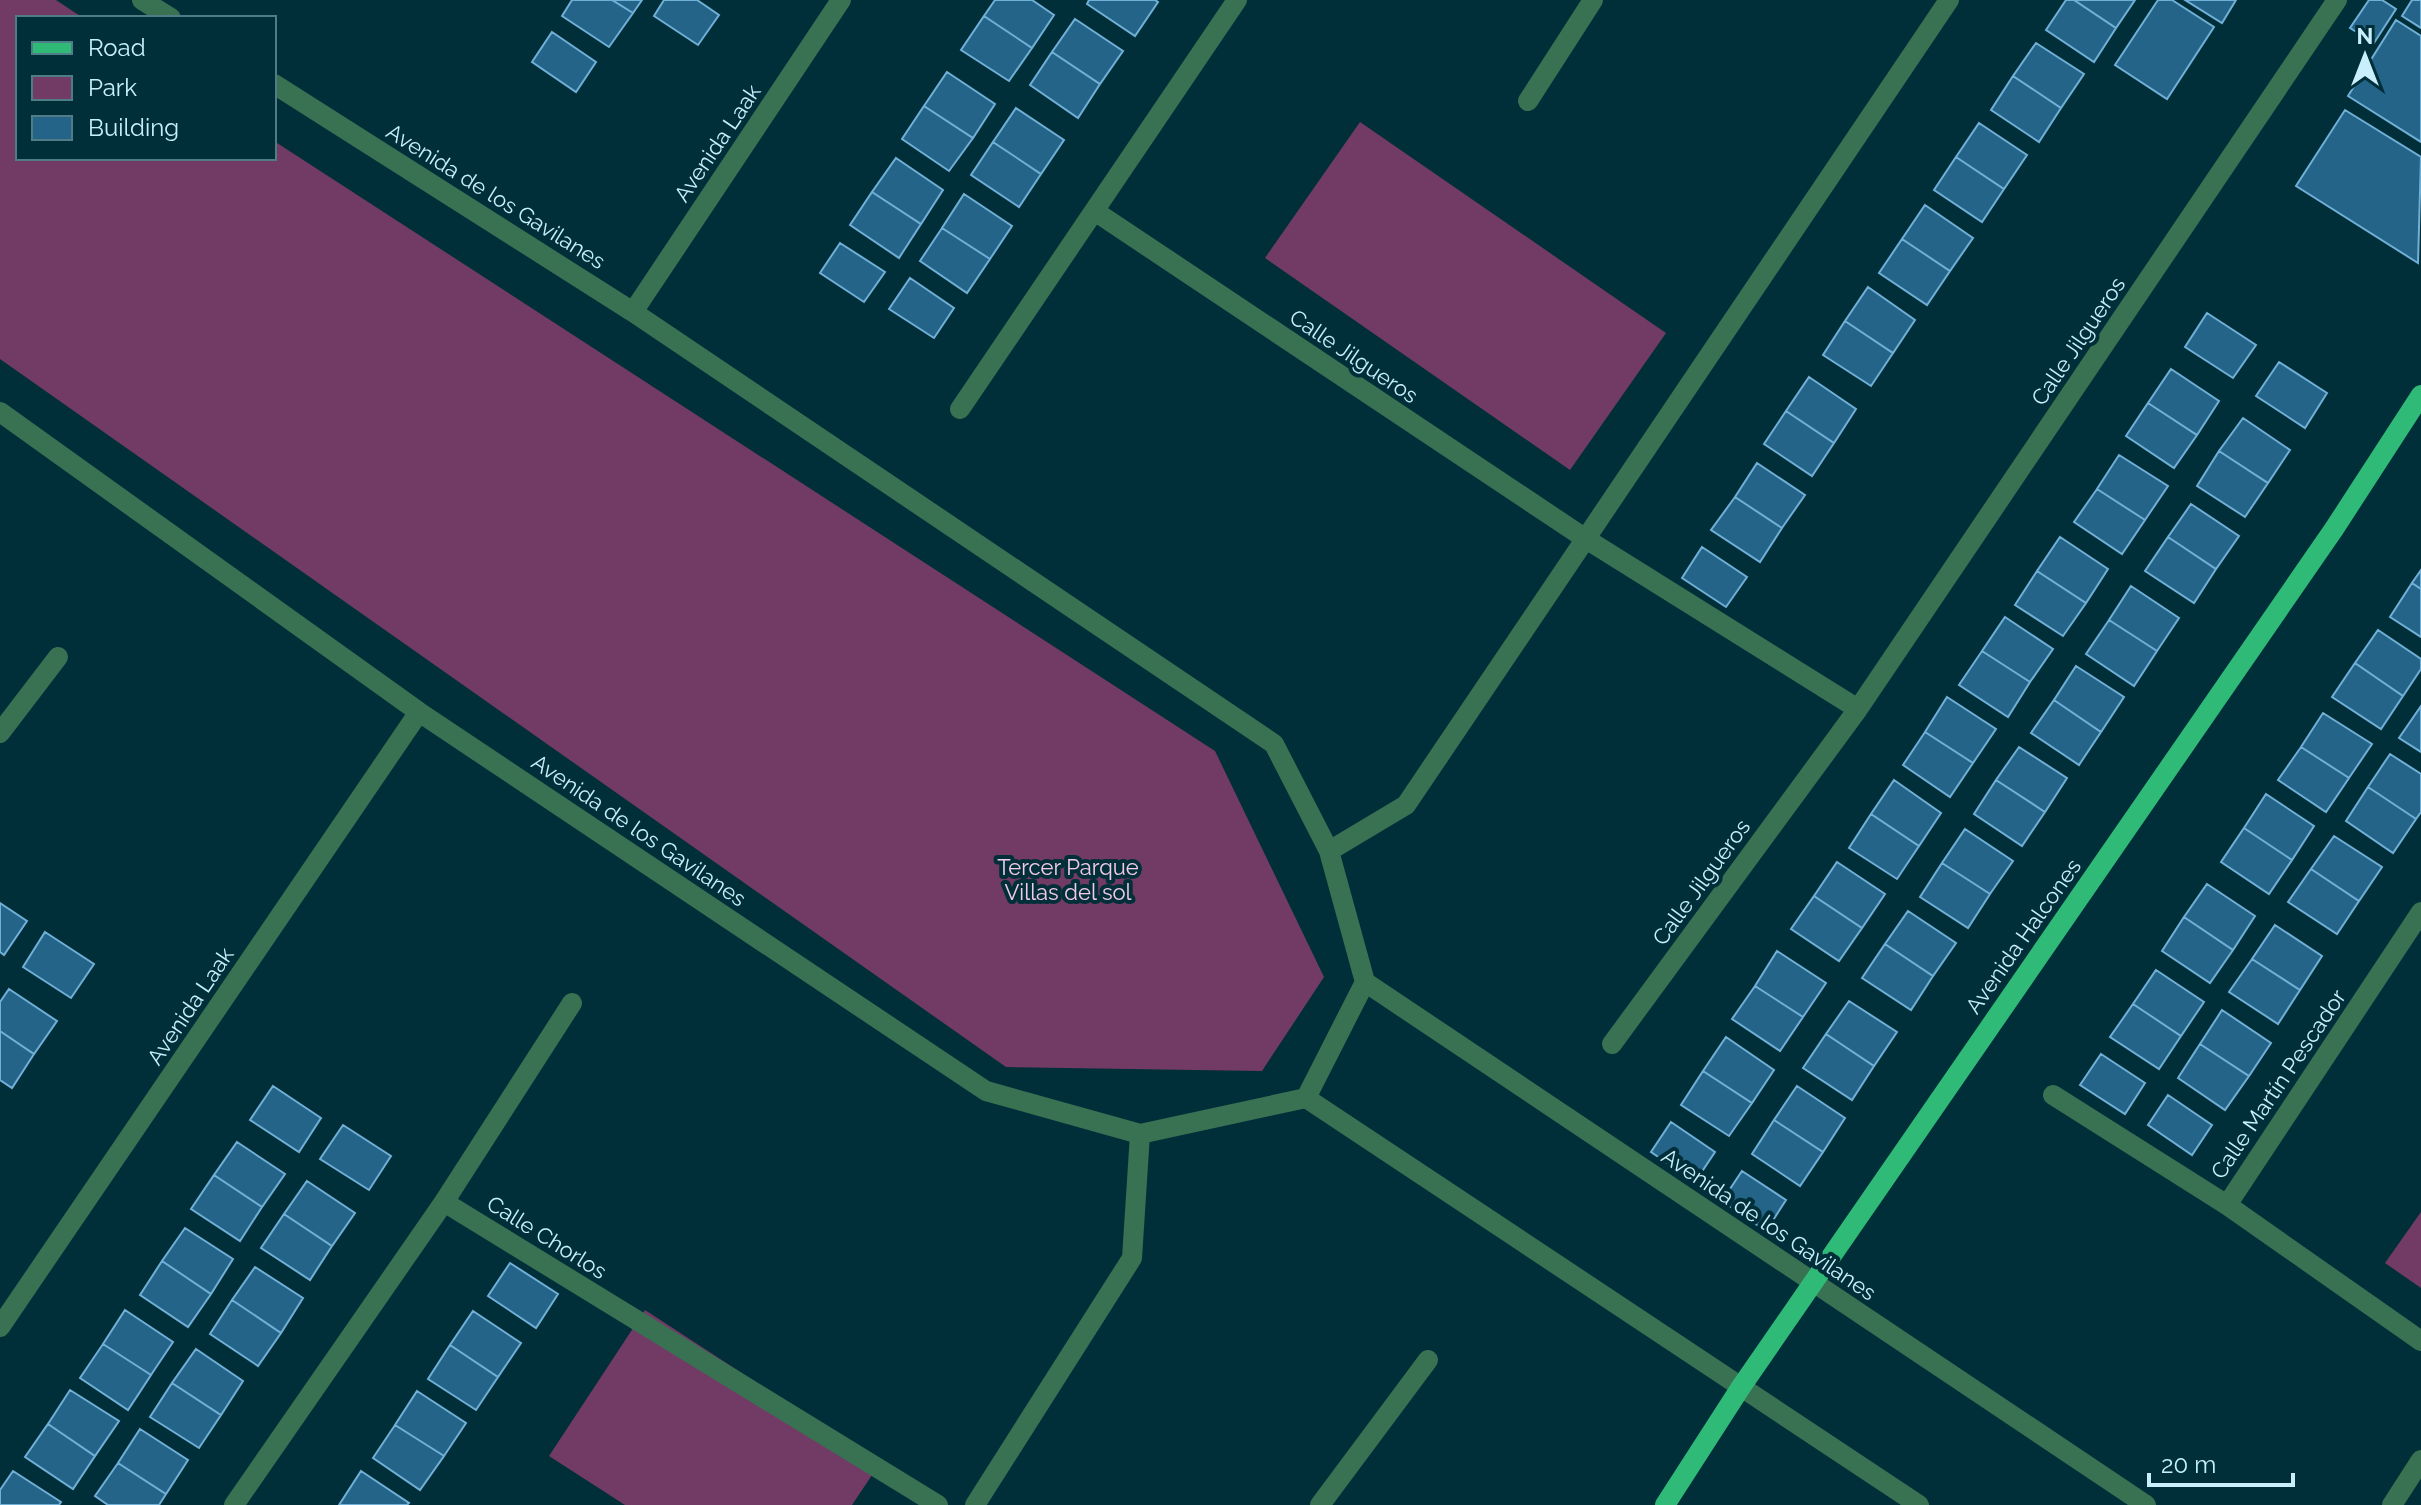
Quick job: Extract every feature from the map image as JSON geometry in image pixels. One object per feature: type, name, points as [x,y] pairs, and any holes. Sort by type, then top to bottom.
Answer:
[{"type":"main road","name":"Avenida Halcones","points":[[1665,1505],[1741,1387],[2334,529],[2421,395]]},
{"type":"street","points":[[142,0],[168,16]]},
{"type":"street","name":"Avenida Laak","points":[[633,312],[841,0]]},
{"type":"street","points":[[960,409],[1237,0]]},
{"type":"street","points":[[1528,101],[1593,0]]},
{"type":"street","points":[[1329,851],[1406,805],[1949,0]]},
{"type":"street","name":"Calle Jilgueros","points":[[1612,1044],[1858,709],[2337,0]]},
{"type":"street","name":"Avenida de los Gavilanes","points":[[276,85],[633,312],[1274,744],[1329,851],[1365,982],[2146,1505]]},
{"type":"street","name":"Calle Jilgueros","points":[[1096,212],[1586,539],[1858,709]]},
{"type":"street","name":"Avenida de los Gavilanes","points":[[0,412],[419,712],[986,1091],[1140,1134],[1306,1098]]},
{"type":"street","points":[[0,733],[58,657]]},
{"type":"street","name":"Avenida Laak","points":[[0,1327],[419,712]]},
{"type":"street","name":"Calle Martín Pescador","points":[[2421,912],[2227,1205],[2421,1341]]},
{"type":"street","points":[[1365,982],[1306,1098],[1919,1505]]},
{"type":"street","points":[[234,1505],[444,1202],[572,1003]]},
{"type":"street","points":[[2053,1095],[2227,1205]]},
{"type":"street","points":[[975,1505],[1132,1258],[1140,1134]]},
{"type":"street","name":"Calle Chorlos","points":[[444,1202],[938,1505]]},
{"type":"street","points":[[1320,1505],[1428,1360]]},
{"type":"street","points":[[2392,1505],[2421,1460]]},
{"type":"green space","name":"Tercer Parque Villas del sol","points":[[0,0],[56,0],[80,16],[16,16],[16,160],[276,160],[276,142],[1215,751],[1324,977],[1262,1071],[1006,1067],[0,359]]},
{"type":"green space","points":[[1360,122],[1666,333],[1570,470],[1265,258]]},
{"type":"green space","points":[[2421,1212],[2421,1288],[2385,1263]]},
{"type":"green space","points":[[645,1310],[880,1463],[852,1505],[625,1505],[549,1456]]},
{"type":"building","points":[[572,0],[612,0],[633,13],[609,47],[562,16]]},
{"type":"building","points":[[612,0],[642,0],[633,13]]},
{"type":"building","points":[[664,0],[697,0],[719,15],[698,45],[654,16]]},
{"type":"building","points":[[995,0],[1032,0],[1054,15],[1032,48],[984,16]]},
{"type":"building","points":[[1089,0],[1158,2],[1135,36],[1087,4]]},
{"type":"building","points":[[2066,0],[2074,0],[2116,28],[2094,62],[2046,30]]},
{"type":"building","points":[[2074,0],[2135,0],[2116,28]]},
{"type":"building","points":[[2158,0],[2172,0],[2214,27],[2167,99],[2115,65]]},
{"type":"building","points":[[2185,0],[2236,0],[2222,23]]},
{"type":"building","points":[[2369,0],[2382,0],[2396,9],[2374,43],[2350,28]]},
{"type":"building","points":[[2412,0],[2421,0],[2421,28],[2402,16]]},
{"type":"building","points":[[984,16],[1032,48],[1009,81],[961,50]]},
{"type":"building","points":[[1075,19],[1123,51],[1100,84],[1052,52]]},
{"type":"building","points":[[2396,20],[2421,36],[2421,142],[2348,96]]},
{"type":"building","points":[[552,32],[596,62],[576,92],[532,62]]},
{"type":"building","points":[[2036,43],[2084,74],[2061,108],[2013,76]]},
{"type":"building","points":[[1052,52],[1100,84],[1078,118],[1030,85]]},
{"type":"building","points":[[947,72],[995,104],[973,138],[924,106]]},
{"type":"building","points":[[2013,76],[2061,108],[2039,142],[1991,110]]},
{"type":"building","points":[[924,106],[973,138],[949,171],[902,139]]},
{"type":"building","points":[[1016,108],[1064,140],[1041,174],[993,142]]},
{"type":"building","points":[[2345,110],[2421,157],[2418,263],[2296,186]]},
{"type":"building","points":[[1979,123],[2027,155],[2004,189],[1956,157]]},
{"type":"building","points":[[993,142],[1041,174],[1019,207],[971,175]]},
{"type":"building","points":[[1956,157],[2004,189],[1982,222],[1934,190]]},
{"type":"building","points":[[896,158],[943,190],[921,224],[872,192]]},
{"type":"building","points":[[872,192],[921,224],[899,258],[850,225]]},
{"type":"building","points":[[964,194],[1012,226],[990,259],[942,228]]},
{"type":"building","points":[[1925,205],[1973,238],[1950,271],[1902,239]]},
{"type":"building","points":[[942,228],[990,259],[967,293],[920,261]]},
{"type":"building","points":[[1902,239],[1950,271],[1927,305],[1879,273]]},
{"type":"building","points":[[840,243],[885,272],[864,302],[820,273]]},
{"type":"building","points":[[910,278],[954,308],[934,338],[889,309]]},
{"type":"building","points":[[1868,287],[1915,320],[1893,353],[1845,321]]},
{"type":"building","points":[[2207,313],[2256,345],[2233,378],[2185,347]]},
{"type":"building","points":[[1845,321],[1893,353],[1871,386],[1823,355]]},
{"type":"building","points":[[2279,362],[2327,393],[2305,428],[2256,396]]},
{"type":"building","points":[[2171,369],[2219,401],[2197,435],[2148,403]]},
{"type":"building","points":[[1809,377],[1856,409],[1834,443],[1786,411]]},
{"type":"building","points":[[2148,403],[2197,435],[2174,468],[2126,436]]},
{"type":"building","points":[[1786,411],[1834,443],[1812,476],[1764,444]]},
{"type":"building","points":[[2243,418],[2290,450],[2268,483],[2219,451]]},
{"type":"building","points":[[2219,451],[2268,483],[2245,517],[2197,486]]},
{"type":"building","points":[[2119,455],[2168,486],[2145,520],[2097,489]]},
{"type":"building","points":[[1757,463],[1805,495],[1782,528],[1735,497]]},
{"type":"building","points":[[2097,489],[2145,520],[2122,554],[2074,522]]},
{"type":"building","points":[[1735,497],[1782,528],[1760,562],[1711,530]]},
{"type":"building","points":[[2191,504],[2239,536],[2216,569],[2168,537]]},
{"type":"building","points":[[2060,537],[2108,569],[2086,603],[2037,571]]},
{"type":"building","points":[[2168,537],[2216,569],[2194,603],[2145,571]]},
{"type":"building","points":[[1702,547],[1747,577],[1726,607],[1682,578]]},
{"type":"building","points":[[2421,570],[2421,589],[2412,583]]},
{"type":"building","points":[[2037,571],[2086,603],[2063,636],[2015,605]]},
{"type":"building","points":[[2412,583],[2421,589],[2421,637],[2390,617]]},
{"type":"building","points":[[2131,586],[2179,618],[2157,651],[2109,620]]},
{"type":"building","points":[[2005,617],[2053,649],[2030,682],[1982,651]]},
{"type":"building","points":[[2109,620],[2157,651],[2134,686],[2086,654]]},
{"type":"building","points":[[2378,630],[2421,659],[2421,669],[2403,696],[2355,663]]},
{"type":"building","points":[[1982,651],[2030,682],[2008,717],[1959,685]]},
{"type":"building","points":[[2355,663],[2403,696],[2381,729],[2332,697]]},
{"type":"building","points":[[2076,666],[2124,697],[2101,732],[2054,700]]},
{"type":"building","points":[[1947,697],[1996,729],[1973,763],[1925,732]]},
{"type":"building","points":[[2054,700],[2101,732],[2079,765],[2031,733]]},
{"type":"building","points":[[2421,706],[2421,752],[2399,738]]},
{"type":"building","points":[[2323,713],[2372,744],[2349,778],[2301,747]]},
{"type":"building","points":[[1925,732],[1973,763],[1950,797],[1903,765]]},
{"type":"building","points":[[2019,747],[2067,778],[2045,812],[1996,780]]},
{"type":"building","points":[[2301,747],[2349,778],[2326,812],[2278,780]]},
{"type":"building","points":[[2390,754],[2421,774],[2421,812],[2416,819],[2368,787]]},
{"type":"building","points":[[1894,780],[1941,813],[1919,846],[1871,814]]},
{"type":"building","points":[[1996,780],[2045,812],[2022,846],[1974,814]]},
{"type":"building","points":[[2368,787],[2416,819],[2393,853],[2346,821]]},
{"type":"building","points":[[2266,794],[2314,826],[2292,860],[2244,828]]},
{"type":"building","points":[[1871,814],[1919,846],[1897,879],[1849,848]]},
{"type":"building","points":[[2244,828],[2292,860],[2269,894],[2221,862]]},
{"type":"building","points":[[1965,829],[2013,861],[1990,894],[1942,863]]},
{"type":"building","points":[[2334,836],[2382,867],[2359,901],[2311,869]]},
{"type":"building","points":[[1837,862],[1885,894],[1862,928],[1814,896]]},
{"type":"building","points":[[1942,863],[1990,894],[1968,928],[1920,897]]},
{"type":"building","points":[[2311,869],[2359,901],[2337,934],[2288,902]]},
{"type":"building","points":[[2207,884],[2255,916],[2233,950],[2184,917]]},
{"type":"building","points":[[1814,896],[1862,928],[1839,961],[1791,929]]},
{"type":"building","points":[[0,903],[27,921],[4,955],[0,952]]},
{"type":"building","points":[[1908,911],[1956,943],[1933,976],[1885,944]]},
{"type":"building","points":[[2184,917],[2233,950],[2210,983],[2162,951]]},
{"type":"building","points":[[2275,925],[2322,956],[2300,990],[2252,959]]},
{"type":"building","points":[[45,932],[94,964],[71,998],[23,967]]},
{"type":"building","points":[[1885,944],[1933,976],[1911,1010],[1862,978]]},
{"type":"building","points":[[1777,951],[1826,983],[1803,1017],[1755,986]]},
{"type":"building","points":[[2252,959],[2300,990],[2278,1024],[2229,992]]},
{"type":"building","points":[[2156,970],[2204,1002],[2181,1036],[2133,1004]]},
{"type":"building","points":[[1755,986],[1803,1017],[1780,1051],[1732,1019]]},
{"type":"building","points":[[9,989],[57,1021],[34,1054],[0,1031],[0,1002]]},
{"type":"building","points":[[1849,1001],[1897,1032],[1874,1066],[1826,1034]]},
{"type":"building","points":[[2133,1004],[2181,1036],[2159,1069],[2110,1037]]},
{"type":"building","points":[[2222,1010],[2271,1043],[2249,1076],[2200,1044]]},
{"type":"building","points":[[0,1031],[34,1054],[12,1088],[0,1080]]},
{"type":"building","points":[[1826,1034],[1874,1066],[1852,1100],[1803,1068]]},
{"type":"building","points":[[1726,1037],[1774,1070],[1752,1103],[1703,1071]]},
{"type":"building","points":[[2200,1044],[2249,1076],[2225,1110],[2178,1078]]},
{"type":"building","points":[[2101,1054],[2145,1083],[2125,1114],[2080,1085]]},
{"type":"building","points":[[1703,1071],[1752,1103],[1729,1136],[1681,1105]]},
{"type":"building","points":[[273,1086],[321,1118],[299,1152],[250,1120]]},
{"type":"building","points":[[1797,1086],[1845,1118],[1823,1152],[1774,1120]]},
{"type":"building","points":[[2168,1095],[2212,1125],[2192,1155],[2148,1125]]},
{"type":"building","points":[[1774,1120],[1823,1152],[1800,1186],[1752,1154]]},
{"type":"building","points":[[1671,1122],[1715,1152],[1695,1182],[1651,1152]]},
{"type":"building","points":[[343,1125],[391,1156],[369,1190],[320,1159]]},
{"type":"building","points":[[237,1142],[285,1174],[262,1207],[214,1175]]},
{"type":"building","points":[[1742,1171],[1786,1200],[1766,1231],[1722,1201]]},
{"type":"building","points":[[214,1175],[262,1207],[240,1241],[191,1209]]},
{"type":"building","points":[[307,1181],[355,1213],[332,1246],[284,1214]]},
{"type":"building","points":[[284,1214],[332,1246],[310,1280],[261,1248]]},
{"type":"building","points":[[185,1228],[233,1259],[211,1294],[162,1261]]},
{"type":"building","points":[[162,1261],[211,1294],[188,1327],[140,1295]]},
{"type":"building","points":[[510,1263],[558,1294],[536,1328],[488,1296]]},
{"type":"building","points":[[255,1267],[303,1298],[281,1333],[232,1300]]},
{"type":"building","points":[[232,1300],[281,1333],[258,1366],[210,1334]]},
{"type":"building","points":[[125,1310],[173,1342],[151,1375],[103,1344]]},
{"type":"building","points":[[473,1311],[521,1343],[498,1377],[450,1345]]},
{"type":"building","points":[[103,1344],[151,1375],[128,1410],[80,1378]]},
{"type":"building","points":[[450,1345],[498,1377],[476,1410],[428,1379]]},
{"type":"building","points":[[196,1349],[243,1381],[221,1415],[172,1383]]},
{"type":"building","points":[[172,1383],[221,1415],[199,1448],[150,1417]]},
{"type":"building","points":[[70,1390],[119,1421],[95,1456],[48,1424]]},
{"type":"building","points":[[417,1391],[466,1423],[444,1456],[395,1425]]},
{"type":"building","points":[[48,1424],[95,1456],[73,1489],[25,1457]]},
{"type":"building","points":[[395,1425],[444,1456],[420,1490],[373,1458]]},
{"type":"building","points":[[140,1429],[188,1460],[166,1494],[118,1463]]},
{"type":"building","points":[[118,1463],[166,1494],[159,1505],[108,1505],[95,1496]]},
{"type":"building","points":[[13,1471],[61,1502],[59,1505],[0,1505],[0,1490]]},
{"type":"building","points":[[361,1471],[409,1503],[339,1505]]}]
